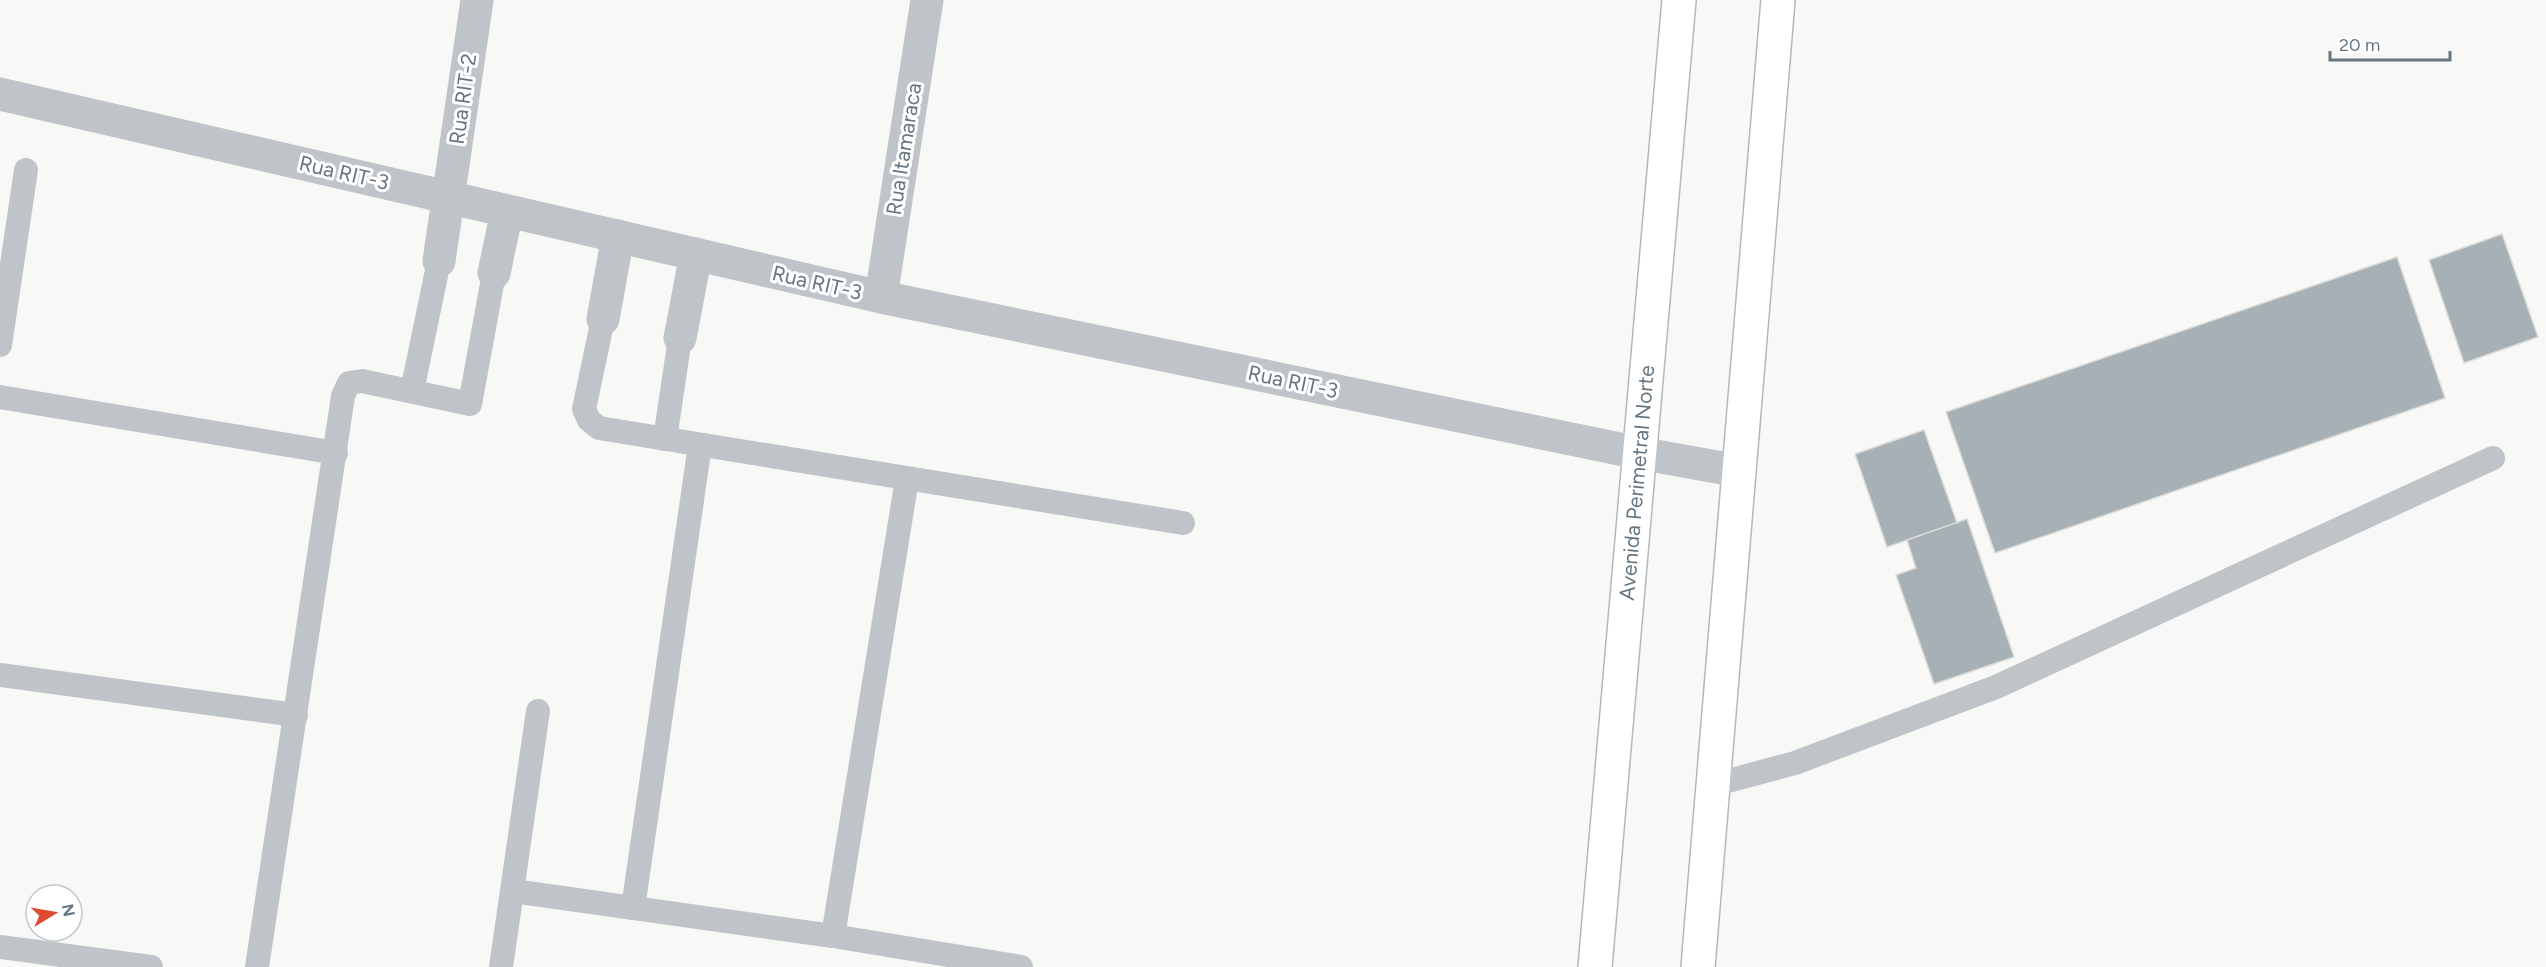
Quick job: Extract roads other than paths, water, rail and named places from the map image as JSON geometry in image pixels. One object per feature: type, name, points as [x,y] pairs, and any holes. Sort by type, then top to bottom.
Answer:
[{"type":"highway","name":"Avenida Perimetral Norte","points":[[1595,967],[1679,0]]},
{"type":"highway","points":[[1698,967],[1778,0]]},
{"type":"street","name":"Rua RIT-2","points":[[439,261],[477,0]]},
{"type":"street","name":"Rua Itamaraca","points":[[881,297],[927,0]]},
{"type":"street","name":"Rua RIT-3","points":[[0,94],[881,297],[1639,453],[1739,471]]},
{"type":"street","points":[[494,273],[507,211]]},
{"type":"street","points":[[603,319],[618,236]]},
{"type":"street","points":[[680,338],[696,254]]},
{"type":"lane","points":[[0,345],[26,170]]},
{"type":"lane","points":[[412,391],[439,261]]},
{"type":"lane","points":[[257,967],[344,396],[349,383],[362,381],[470,404],[494,273]]},
{"type":"lane","points":[[603,319],[584,409],[589,420],[599,428],[1183,524]]},
{"type":"lane","points":[[665,439],[680,338]]},
{"type":"lane","points":[[0,397],[336,453]]},
{"type":"lane","points":[[633,908],[700,445]]},
{"type":"lane","points":[[1713,785],[1795,763],[1996,687],[2493,458]]},
{"type":"lane","points":[[833,936],[907,478]]},
{"type":"lane","points":[[0,675],[296,716]]},
{"type":"lane","points":[[501,967],[538,711]]},
{"type":"lane","points":[[513,891],[833,936],[973,963],[1021,967]]},
{"type":"lane","points":[[0,947],[151,967]]}]
